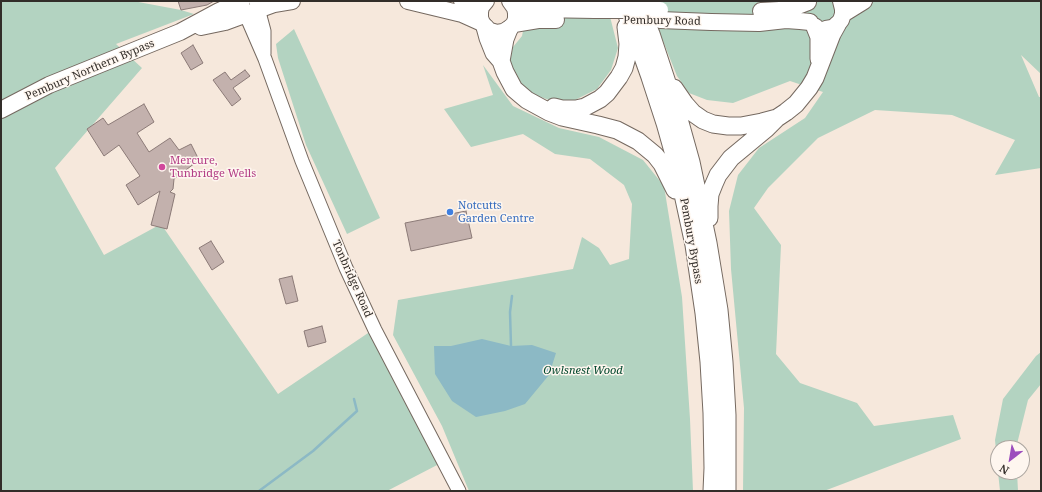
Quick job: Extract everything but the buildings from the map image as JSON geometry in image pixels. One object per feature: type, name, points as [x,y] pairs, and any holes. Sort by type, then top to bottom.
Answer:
[{"type":"highway","points":[[538,105],[562,109],[576,108],[585,106],[600,99],[608,93],[621,73],[627,57],[627,33],[621,1]]},
{"type":"highway","name":"Pembury Bypass","points":[[621,1],[640,49],[665,123],[676,162],[694,245],[704,312],[709,362],[712,413],[712,491]]},
{"type":"highway","name":"Pembury Bypass","points":[[638,1],[651,34],[679,119],[691,162],[708,243],[719,310],[724,362],[727,415],[727,491]]},
{"type":"highway","points":[[708,243],[710,194],[718,174],[731,158],[803,97],[819,67],[840,13]]},
{"type":"highway","points":[[812,24],[819,37],[819,67]]},
{"type":"highway","points":[[483,25],[494,53],[501,61]]},
{"type":"highway","points":[[512,27],[505,39],[501,61],[504,72],[514,88],[527,100],[549,112],[562,117],[617,130],[638,141],[662,164],[688,218]]},
{"type":"highway","points":[[664,74],[693,113],[703,120],[713,124],[741,126],[777,118]]},
{"type":"main road","points":[[247,5],[274,4],[292,1]]},
{"type":"main road","points":[[408,1],[462,14],[483,25]]},
{"type":"main road","points":[[462,1],[476,3],[485,2]]},
{"type":"main road","points":[[808,1],[806,7],[807,18],[812,24]]},
{"type":"main road","name":"Pembury Road","points":[[483,25],[490,31],[497,33],[538,20],[595,15],[758,12],[795,7],[808,1]]},
{"type":"main road","points":[[840,13],[864,1]]},
{"type":"main road","points":[[483,25],[480,18],[480,12],[481,7],[485,2]]},
{"type":"main road","points":[[511,2],[516,13],[516,19],[512,27]]},
{"type":"main road","name":"Pembury Road","points":[[511,2],[522,7],[595,15]]},
{"type":"main road","name":"Pembury Northern Bypass","points":[[1,110],[49,85],[247,5]]},
{"type":"main road","name":"Pembury Road","points":[[660,15],[738,22],[800,20],[812,24],[820,29],[826,29],[832,28],[840,13]]},
{"type":"street","name":"Tonbridge Road","points":[[247,5],[264,31],[264,59],[302,161],[346,268],[379,336],[459,491]]},
{"type":"green space","points":[[1,1],[133,1],[181,10],[194,14],[116,44],[142,68],[55,168],[104,255],[161,224],[278,394],[371,331],[404,401],[441,463],[387,491],[1,491]]},
{"type":"green space","points":[[529,1],[606,1],[618,48],[611,70],[597,89],[575,100],[549,100],[530,93],[517,78],[510,62],[513,47],[522,36]]},
{"type":"green space","points":[[647,1],[1041,1],[1041,74],[1021,55],[1039,97],[1041,97],[1041,168],[995,175],[1015,140],[952,115],[875,110],[818,138],[768,188],[754,208],[781,245],[776,354],[800,383],[857,403],[874,426],[953,415],[961,439],[824,491],[743,491],[744,408],[731,269],[729,211],[738,175],[759,148],[805,118],[823,92],[790,81],[733,103],[707,100],[689,93],[677,76]]},
{"type":"green space","points":[[294,29],[380,218],[347,234],[306,145],[278,58],[276,44]]},
{"type":"green space","name":"Owlsnest Wood","points":[[483,65],[513,106],[559,128],[599,137],[643,160],[664,186],[682,297],[693,491],[469,491],[442,426],[393,335],[398,300],[573,269],[582,237],[599,248],[610,265],[629,259],[632,204],[624,185],[590,159],[555,154],[523,134],[471,147],[444,109],[493,95]]},
{"type":"green space","points":[[1041,352],[1041,384],[1028,400],[1018,440],[995,440],[1003,399],[1036,356]]},
{"type":"green space","points":[[999,480],[1017,480],[1018,491],[1000,491]]},
{"type":"water","points":[[482,339],[511,346],[532,345],[556,353],[549,375],[525,404],[505,411],[476,417],[452,401],[435,374],[434,346],[451,346]]},
{"type":"waterway","points":[[511,346],[510,312],[512,296]]},
{"type":"waterway","points":[[259,491],[313,451],[357,411],[354,399]]},
{"type":"place","name":"Mercure, Tunbridge Wells","points":[[162,167]]},
{"type":"place","name":"Notcutts Garden Centre","points":[[450,212]]}]
